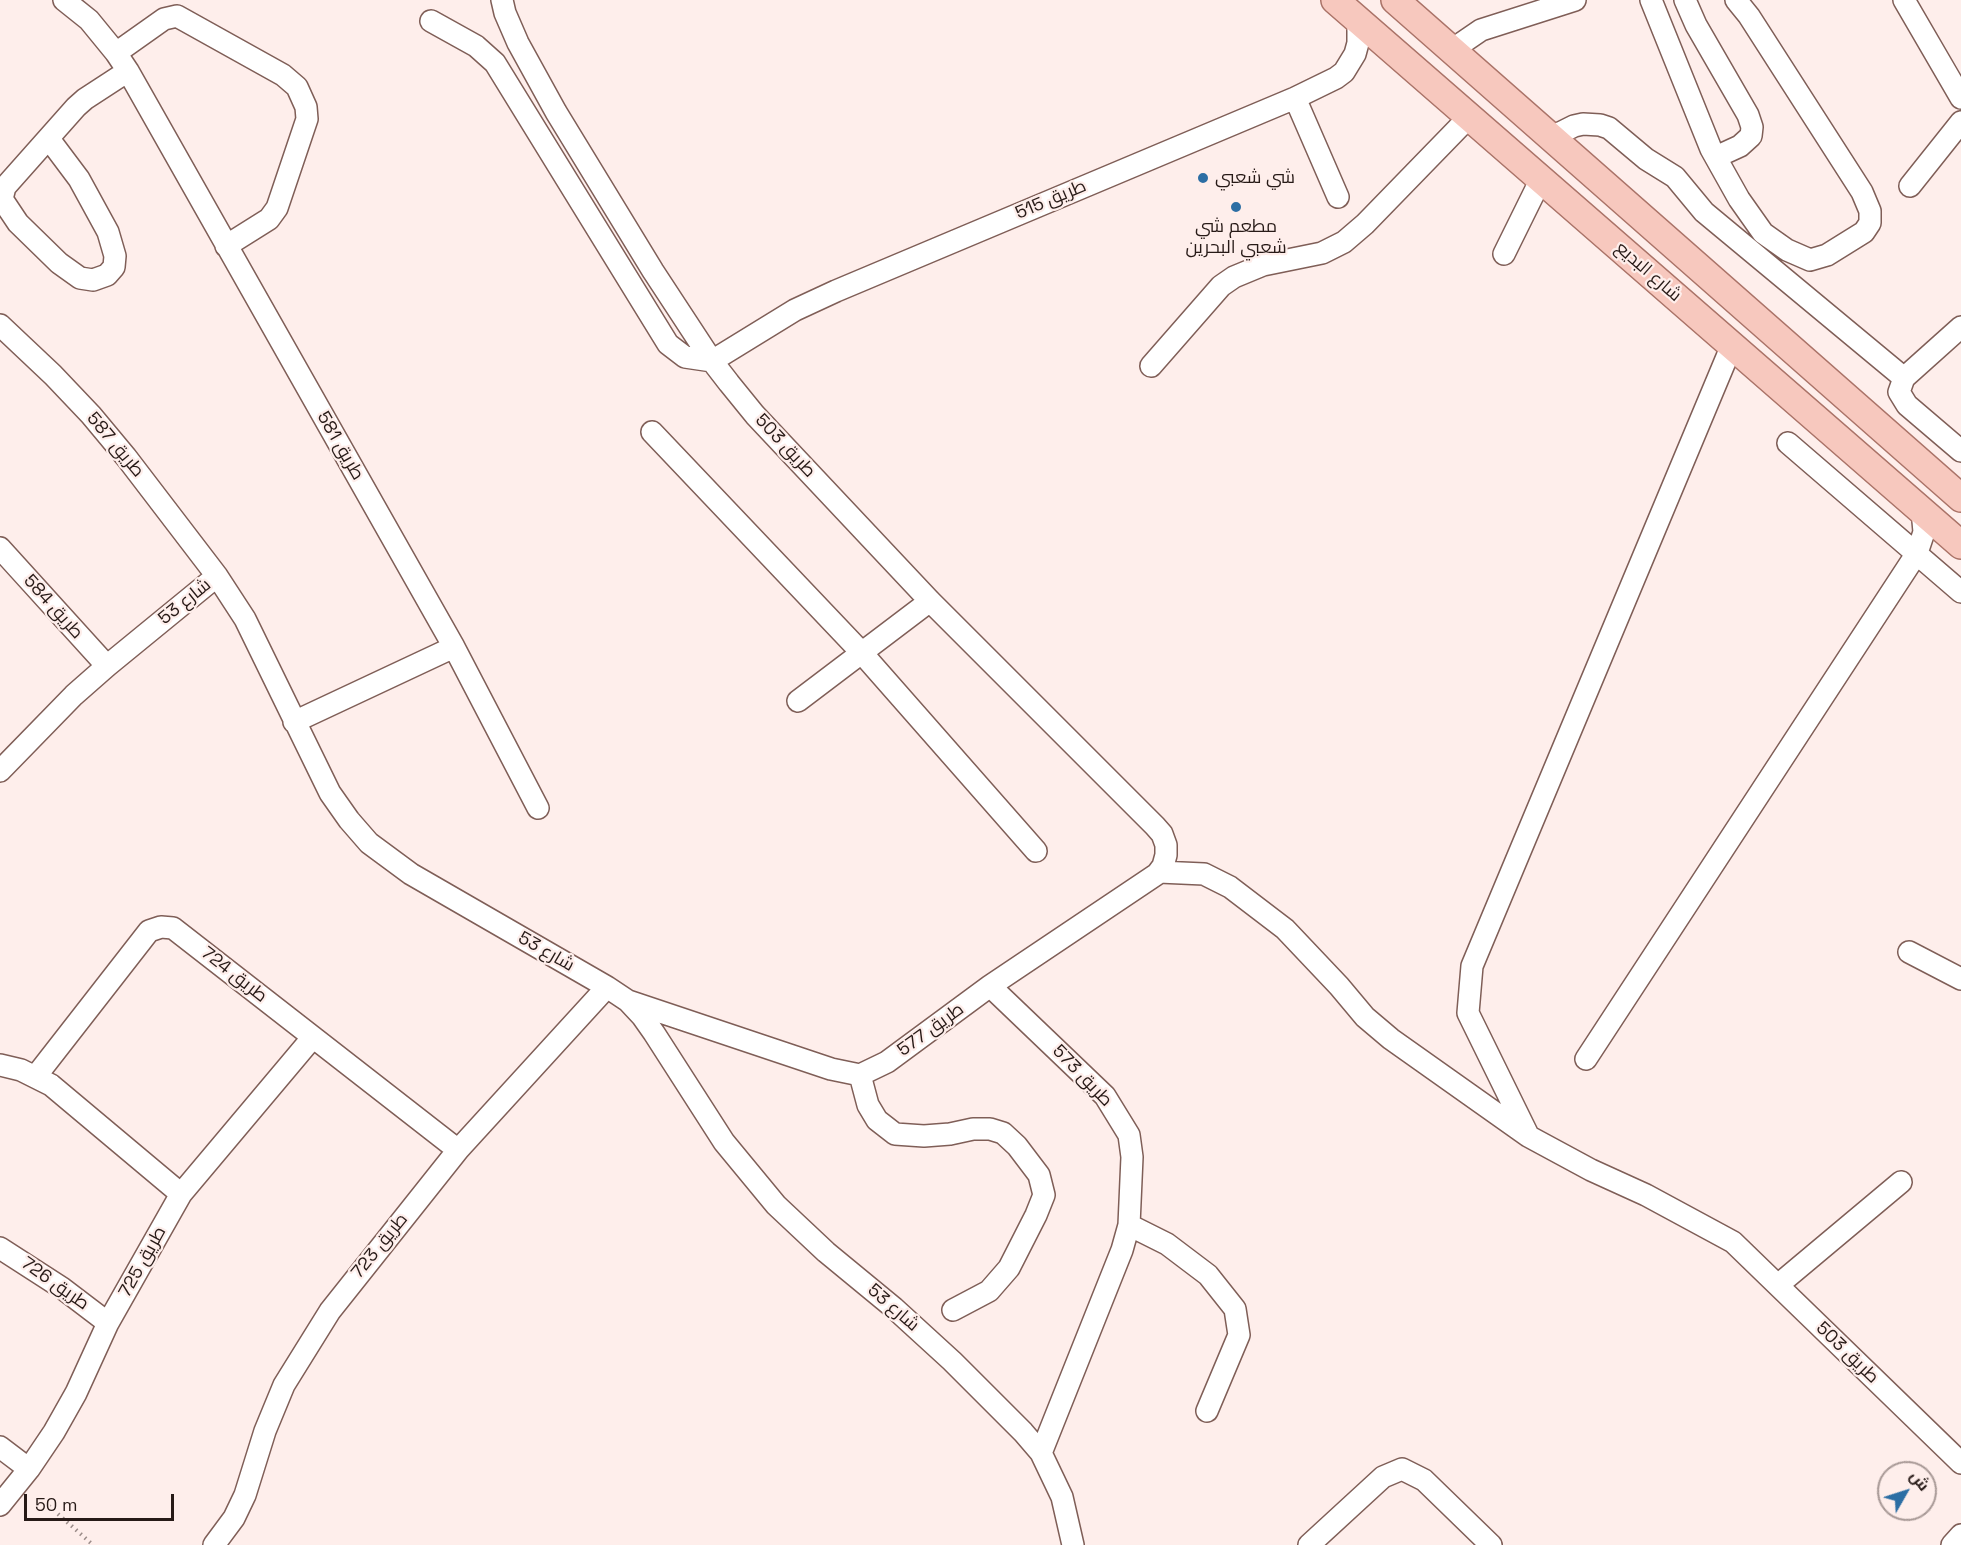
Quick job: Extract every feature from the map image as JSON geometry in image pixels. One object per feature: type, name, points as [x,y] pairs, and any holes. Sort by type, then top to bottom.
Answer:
[{"type":"main road","name":"شارع البديع","points":[[1335,0],[1956,541]]},
{"type":"main road","name":"شارع البديع","points":[[1395,0],[1961,498]]},
{"type":"street","name":"طريق 581","points":[[64,0],[89,20],[128,71],[454,647],[538,808]]},
{"type":"street","name":"طريق 503","points":[[502,0],[518,43],[556,111],[653,272],[711,361],[755,415],[930,601],[1155,826],[1162,834],[1166,845],[1166,855],[1159,872]]},
{"type":"street","points":[[1455,52],[1462,43],[1481,30],[1575,0]]},
{"type":"street","points":[[1651,0],[1693,106],[1716,157],[1739,199],[1764,233],[1787,250],[1810,260],[1827,255],[1864,232],[1870,223],[1870,211],[1862,192],[1749,16],[1736,0]]},
{"type":"street","points":[[1685,0],[1696,25],[1748,115],[1752,127],[1751,136],[1740,146],[1716,157]]},
{"type":"street","points":[[1904,0],[1961,98]]},
{"type":"street","points":[[116,53],[164,19],[177,16],[284,75],[297,87],[306,107],[307,119],[278,208],[268,219],[226,246]]},
{"type":"street","name":"طريق 515","points":[[711,361],[795,310],[836,291],[1295,98],[1336,78],[1344,72],[1355,54],[1358,43],[1358,19]]},
{"type":"street","points":[[431,21],[476,46],[495,63],[668,344],[685,357],[711,361]]},
{"type":"street","points":[[49,139],[79,179],[108,232],[115,256],[114,267],[107,275],[93,280],[80,278],[59,263],[18,223],[2,199],[5,187],[84,99],[128,71]]},
{"type":"street","points":[[1295,98],[1338,197]]},
{"type":"street","points":[[1151,366],[1221,286],[1234,277],[1263,265],[1322,253],[1344,242],[1365,224],[1470,116]]},
{"type":"street","points":[[1910,186],[1961,122]]},
{"type":"street","points":[[1552,137],[1583,124],[1609,128],[1646,159],[1676,177],[1704,212],[1904,378]]},
{"type":"street","points":[[1504,254],[1541,179]]},
{"type":"street","name":"طريق 587","points":[[0,325],[91,415],[217,576]]},
{"type":"street","points":[[1960,331],[1904,378],[1899,392],[1902,399],[1961,452]]},
{"type":"street","points":[[1528,1136],[1468,1013],[1472,966],[1732,345]]},
{"type":"street","points":[[652,432],[861,652],[1036,851]]},
{"type":"street","points":[[1788,443],[1961,592]]},
{"type":"street","points":[[1586,1059],[1917,553],[1924,532],[1922,510]]},
{"type":"street","points":[[1917,553],[1933,542],[1956,541]]},
{"type":"street","name":"طريق 584","points":[[0,548],[107,666]]},
{"type":"street","name":"شارع 53","points":[[0,771],[44,724],[107,666],[217,576],[246,619],[330,793],[369,843],[411,874],[628,1001],[648,1025],[724,1142],[776,1205],[826,1252],[894,1308],[952,1361],[1041,1453],[1062,1497],[1073,1545]]},
{"type":"street","points":[[798,701],[930,601]]},
{"type":"street","points":[[294,722],[454,647]]},
{"type":"street","name":"طريق 503","points":[[1159,872],[1204,874],[1230,887],[1285,929],[1365,1017],[1391,1039],[1528,1136],[1733,1242],[1961,1463]]},
{"type":"street","name":"طريق 577","points":[[860,1075],[887,1062],[990,986],[1159,872]]},
{"type":"street","name":"طريق 724","points":[[36,1076],[149,931],[161,927],[173,928],[458,1150]]},
{"type":"street","points":[[1909,952],[1961,979]]},
{"type":"street","name":"طريق 573","points":[[990,986],[1105,1096],[1129,1135],[1132,1157],[1129,1225],[1122,1250],[1041,1453]]},
{"type":"street","name":"طريق 723","points":[[214,1545],[234,1518],[245,1495],[265,1431],[284,1385],[330,1311],[458,1150],[607,987]]},
{"type":"street","points":[[628,1001],[831,1069],[860,1075],[868,1105],[878,1120],[895,1134],[924,1136],[990,1129],[1002,1133],[1017,1146],[1039,1175],[1044,1195],[1009,1268],[989,1291],[953,1310]]},
{"type":"street","name":"طريق 725","points":[[0,1505],[29,1469],[54,1432],[76,1393],[108,1323],[181,1194],[313,1037]]},
{"type":"street","points":[[0,1065],[36,1076],[66,1096],[181,1194]]},
{"type":"street","points":[[1778,1286],[1901,1182]]},
{"type":"street","points":[[1129,1225],[1167,1244],[1208,1275],[1235,1309],[1239,1335],[1207,1411]]},
{"type":"street","name":"طريق 726","points":[[0,1248],[54,1282],[108,1323]]},
{"type":"street","points":[[0,1447],[29,1469]]},
{"type":"street","points":[[1309,1545],[1383,1477],[1402,1469],[1424,1480],[1491,1545]]},
{"type":"street","points":[[1952,1545],[1961,1535]]},
{"type":"path","points":[[39,1498],[93,1545]]},
{"type":"place","name":"شي شعبي","points":[[1203,178]]},
{"type":"place","name":"مطعم شي شعبي البحرين","points":[[1236,207]]}]
